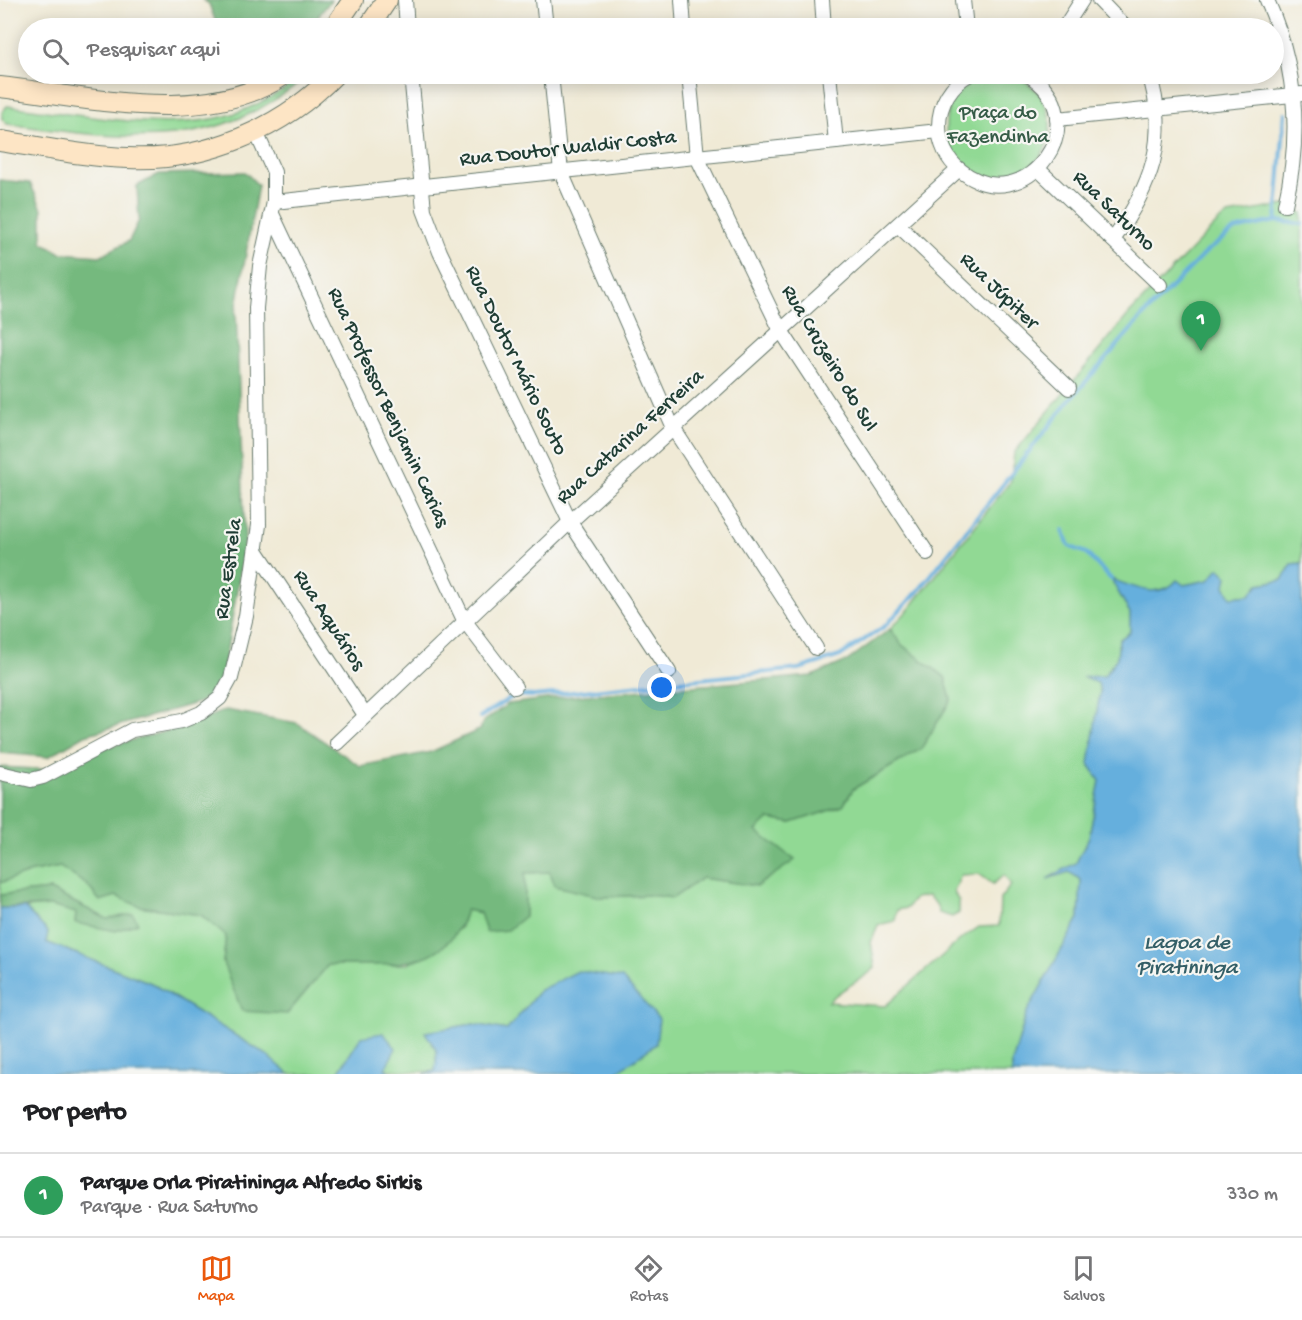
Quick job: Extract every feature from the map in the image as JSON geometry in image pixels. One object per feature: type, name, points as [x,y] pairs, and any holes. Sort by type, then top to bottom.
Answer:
[{"type":"main road","points":[[341,18],[354,0]]},
{"type":"main road","points":[[375,18],[387,0]]},
{"type":"main road","points":[[0,87],[179,106],[219,102],[242,95],[265,84]]},
{"type":"main road","points":[[0,141],[128,158],[156,158],[209,149],[256,132],[291,112],[323,84]]},
{"type":"street","points":[[354,0],[366,0]]},
{"type":"street","points":[[405,0],[406,18]]},
{"type":"street","points":[[543,0],[545,18]]},
{"type":"street","points":[[682,0],[683,18]]},
{"type":"street","points":[[822,0],[824,18]]},
{"type":"street","points":[[963,0],[965,18]]},
{"type":"street","points":[[1070,18],[1082,0]]},
{"type":"street","points":[[1099,0],[1116,18]]},
{"type":"street","points":[[1267,0],[1273,18]]},
{"type":"street","points":[[1284,48],[1298,94],[1294,159],[1286,205]]},
{"type":"street","name":"Rua Doutor Mário Souto","points":[[412,84],[424,210],[440,252],[570,522],[669,672]]},
{"type":"street","points":[[552,84],[561,172],[673,428],[816,648]]},
{"type":"street","name":"Rua Cruzeiro do Sul","points":[[690,84],[697,157],[780,329],[927,553]]},
{"type":"street","points":[[830,84],[836,142]]},
{"type":"street","points":[[956,84],[947,96],[940,113],[939,131],[944,150],[959,170],[973,179],[999,184],[1024,179],[1038,169],[1055,143],[1057,119],[1050,96],[1040,84]]},
{"type":"street","points":[[1113,240],[1135,209],[1152,171],[1157,140],[1157,109],[1151,84]]},
{"type":"street","points":[[1057,119],[1298,94]]},
{"type":"street","name":"Rua Doutor Waldir Costa","points":[[273,208],[421,186],[939,131]]},
{"type":"street","points":[[256,132],[273,172],[273,208]]},
{"type":"street","name":"Rua Saturno","points":[[1038,169],[1160,285]]},
{"type":"street","name":"Rua Catarina Ferreira","points":[[337,742],[570,522],[780,329],[959,170]]},
{"type":"street","name":"Rua Estrela","points":[[0,773],[31,780],[43,777],[132,730],[182,721],[201,713],[220,698],[231,678],[238,652],[256,550],[259,477],[256,308],[260,266],[273,208]]},
{"type":"street","name":"Rua Professor Benjamin Carias","points":[[273,208],[464,620],[515,687]]},
{"type":"street","name":"Rua Júpiter","points":[[898,225],[1069,388]]},
{"type":"street","name":"Rua Aquários","points":[[256,550],[365,715]]},
{"type":"green space","points":[[203,0],[331,0],[317,18],[214,18],[209,4]]},
{"type":"green space","points":[[291,84],[296,84],[273,101],[238,119],[202,130],[166,136],[128,137],[89,134],[7,124],[2,119],[2,112],[7,106],[117,120],[174,123],[201,121],[248,109]]},
{"type":"green space","name":"Praça do Fazendinha","points":[[968,84],[1028,84],[1041,97],[1049,116],[1049,136],[1041,155],[1027,169],[1008,177],[988,177],[969,169],[955,155],[947,136],[947,116],[950,106],[961,89]]},
{"type":"green space","points":[[245,172],[258,185],[236,311],[245,542],[223,673],[213,693],[200,702],[85,735],[48,757],[0,753],[0,180],[30,183],[42,209],[42,242],[61,253],[100,256],[129,241],[139,220],[137,186],[159,174]]},
{"type":"green space","points":[[1285,205],[1302,213],[1302,563],[1292,564],[1282,580],[1259,584],[1250,595],[1231,597],[1225,586],[1209,580],[1148,592],[1112,580],[1130,613],[1130,632],[1119,640],[1117,658],[1104,676],[1084,677],[1099,683],[1100,692],[1090,763],[1100,781],[1089,837],[1076,863],[1051,877],[1069,872],[1081,880],[1079,918],[1027,1012],[1012,1063],[1012,1074],[614,1074],[656,1044],[540,990],[507,1030],[473,1024],[426,1032],[437,1051],[435,1071],[401,1071],[345,1061],[337,1074],[289,1074],[267,1055],[151,983],[46,942],[48,932],[25,908],[51,906],[77,913],[75,923],[107,919],[50,890],[0,895],[0,883],[32,872],[60,867],[87,885],[100,901],[116,896],[139,906],[201,915],[226,936],[223,963],[287,1014],[328,965],[407,964],[461,927],[465,910],[525,916],[524,873],[551,872],[601,897],[650,895],[673,898],[702,878],[757,886],[794,860],[755,831],[769,819],[791,823],[843,806],[853,789],[921,749],[951,700],[945,677],[902,645],[890,629],[910,608],[1011,481],[1014,453],[1129,314],[1219,221],[1228,215]],"holes":[[[979,874],[993,884],[1004,875],[1011,885],[1000,899],[999,926],[979,927],[960,940],[885,1006],[828,1002],[875,968],[871,942],[878,925],[895,921],[897,910],[907,908],[915,898],[928,896],[936,904],[939,913],[952,917],[959,913],[959,902],[954,892],[961,875]]]},
{"type":"green space","points":[[890,629],[902,645],[945,677],[951,700],[921,749],[853,789],[843,806],[791,823],[769,819],[756,831],[795,860],[757,886],[702,878],[673,898],[650,895],[601,897],[555,886],[550,872],[525,873],[525,916],[508,930],[486,932],[480,913],[466,910],[457,931],[444,945],[428,955],[390,964],[328,965],[287,1014],[242,1011],[223,963],[226,936],[201,915],[139,906],[116,896],[100,901],[87,885],[60,867],[32,872],[0,883],[0,767],[54,770],[87,752],[179,728],[226,710],[297,723],[360,766],[431,752],[479,730],[484,721],[508,704],[563,697],[812,676],[847,661]]},
{"type":"green space","points":[[50,890],[107,919],[133,914],[138,923],[116,931],[75,923],[76,913],[51,906],[0,908],[0,895]]},
{"type":"water","name":"Lagoa de Piratininga","points":[[1302,563],[1302,1074],[1012,1074],[1012,1063],[1027,1012],[1079,918],[1081,880],[1069,872],[1047,879],[1076,863],[1089,837],[1100,781],[1089,764],[1100,692],[1098,683],[1082,677],[1104,676],[1117,658],[1119,640],[1130,632],[1130,613],[1111,579],[1154,591],[1162,590],[1177,580],[1184,585],[1209,580],[1219,568],[1227,576],[1225,586],[1231,597],[1250,595],[1259,584],[1282,580],[1292,564]]},
{"type":"water","points":[[0,908],[25,908],[48,932],[46,942],[151,983],[267,1055],[289,1074],[0,1074]]},
{"type":"water","points":[[578,971],[622,978],[659,1019],[656,1044],[614,1074],[424,1074],[435,1071],[437,1051],[425,1032],[473,1024],[507,1030],[540,990]]},
{"type":"water","points":[[383,1033],[396,1048],[385,1069],[394,1074],[337,1074],[361,1037]]},
{"type":"waterway","points":[[1276,221],[1285,113]]},
{"type":"waterway","points":[[480,717],[515,695],[534,696],[799,669],[840,656],[885,626],[920,589],[1069,401],[1142,317],[1206,252],[1234,230],[1276,221],[1302,224]]},
{"type":"waterway","points":[[1063,530],[1069,546],[1086,553],[1111,579]]},
{"type":"place","name":"Parque Orla Piratininga Alfredo Sirkis","points":[[1201,351]]}]
